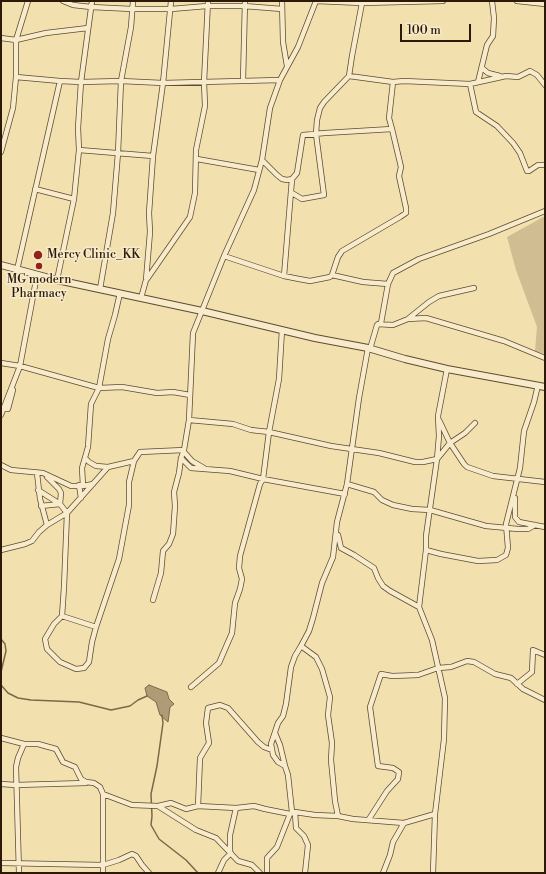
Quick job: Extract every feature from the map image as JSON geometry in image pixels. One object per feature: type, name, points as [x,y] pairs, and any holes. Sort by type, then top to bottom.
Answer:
[{"type":"street","points":[[1,152],[13,108],[16,77],[16,40],[28,1]]},
{"type":"street","points":[[64,1],[91,7],[132,9],[171,9],[207,3],[244,3],[282,9]]},
{"type":"street","points":[[57,280],[74,199],[79,150],[78,128],[81,82],[92,1]]},
{"type":"street","points":[[100,289],[113,213],[118,154],[121,81],[130,33],[133,1]]},
{"type":"street","points":[[141,298],[146,280],[150,232],[153,156],[164,83],[172,1]]},
{"type":"street","points":[[282,1],[283,42],[287,66]]},
{"type":"street","points":[[153,600],[161,574],[163,551],[169,544],[173,534],[175,506],[174,492],[181,458],[184,451],[189,420],[193,333],[224,256],[254,190],[262,160],[270,108],[280,80],[298,47],[316,1],[362,3],[444,1]]},
{"type":"street","points":[[478,82],[487,45],[492,39],[494,30],[492,1]]},
{"type":"street","points":[[521,1],[545,4]]},
{"type":"street","points":[[146,280],[190,217],[195,193],[197,159],[196,150],[205,106],[204,82],[207,3]]},
{"type":"street","points":[[243,81],[244,3]]},
{"type":"street","points":[[292,193],[302,199],[324,195],[316,134],[317,120],[320,108],[324,102],[349,76],[362,3]]},
{"type":"street","points":[[1,38],[16,40],[46,33],[88,28]]},
{"type":"street","points":[[482,68],[492,75],[501,77]]},
{"type":"street","points":[[349,76],[393,82],[404,81],[470,84],[506,76],[518,77],[528,72],[532,72],[537,75],[545,85]]},
{"type":"street","points":[[16,77],[81,82],[121,81],[164,83],[280,80]]},
{"type":"street","points":[[18,270],[60,81]]},
{"type":"street","points":[[332,275],[338,257],[342,251],[406,212],[399,176],[401,167],[389,118],[393,82]]},
{"type":"street","points":[[470,84],[476,112],[497,126],[513,143],[520,154],[527,171],[538,165],[545,165]]},
{"type":"street","points":[[284,276],[292,179],[297,173],[303,135],[392,129]]},
{"type":"street","points":[[79,150],[153,156]]},
{"type":"street","points":[[197,159],[259,170]]},
{"type":"street","points":[[262,160],[282,179],[292,179]]},
{"type":"street","points":[[35,189],[74,199]]},
{"type":"street","points":[[285,766],[278,762],[273,755],[271,744],[278,723],[283,716],[291,667],[313,618],[322,583],[333,556],[339,513],[347,484],[351,449],[369,348],[377,325],[381,323],[388,284],[393,273],[419,259],[489,234],[545,211]]},
{"type":"street","points":[[224,256],[284,276],[310,281],[332,275],[363,282],[388,284]]},
{"type":"street","points":[[1,265],[57,280],[369,348],[446,369],[545,387]]},
{"type":"street","points":[[1,409],[8,409],[20,366],[27,321],[37,275]]},
{"type":"street","points":[[381,323],[393,325],[408,319],[439,296],[474,288]]},
{"type":"street","points":[[83,486],[82,468],[88,447],[91,404],[99,388],[108,339],[116,315],[120,293]]},
{"type":"street","points":[[408,319],[426,318],[504,341],[545,358]]},
{"type":"street","points":[[191,687],[219,663],[232,633],[235,603],[242,579],[239,568],[240,556],[260,484],[263,479],[269,432],[279,379],[282,330]]},
{"type":"street","points":[[1,363],[20,366],[99,388],[122,388],[157,393],[173,392],[190,395]]},
{"type":"street","points":[[1,415],[20,366]]},
{"type":"street","points":[[433,873],[435,814],[446,711],[445,692],[430,632],[419,607],[426,550],[426,536],[437,459],[439,436],[438,416],[446,369]]},
{"type":"street","points":[[426,550],[478,561],[500,560],[506,555],[508,548],[506,524],[520,468],[524,431],[538,385]]},
{"type":"street","points":[[438,416],[450,443],[467,467],[493,476],[545,482]]},
{"type":"street","points":[[189,420],[224,423],[331,446],[379,453],[415,462],[424,462],[437,459],[450,443],[465,433],[475,423]]},
{"type":"street","points":[[38,490],[60,504],[67,512],[62,616],[54,624],[45,639],[47,649],[60,662],[76,669],[84,668],[89,662],[96,626],[119,559],[129,505],[129,482],[134,461],[140,452],[184,451]]},
{"type":"street","points":[[184,451],[192,461],[204,468]]},
{"type":"street","points":[[85,458],[96,466],[108,467],[134,461]]},
{"type":"street","points":[[181,458],[191,468],[230,471],[263,479],[345,494]]},
{"type":"street","points":[[1,465],[11,470],[42,473],[68,485],[83,486]]},
{"type":"street","points":[[1,550],[32,541],[47,525],[67,512],[108,467]]},
{"type":"street","points":[[37,473],[41,506],[47,525]]},
{"type":"street","points":[[42,473],[61,492],[60,504]]},
{"type":"street","points":[[81,498],[79,485],[83,486],[93,484]]},
{"type":"street","points":[[347,484],[374,492],[382,500],[393,505],[412,509],[430,510],[486,526],[506,529],[528,529],[535,525]]},
{"type":"street","points":[[515,492],[515,517],[519,522],[545,527]]},
{"type":"street","points":[[41,506],[60,504]]},
{"type":"street","points":[[337,530],[341,548],[374,568],[383,586],[419,607]]},
{"type":"street","points":[[62,616],[96,626]]},
{"type":"street","points":[[301,646],[316,656],[322,669],[330,697],[328,716],[332,743],[331,760],[335,801],[338,816]]},
{"type":"street","points":[[517,684],[532,672],[533,650],[545,655]]},
{"type":"street","points":[[369,820],[387,790],[398,780],[398,772],[393,768],[378,766],[370,706],[381,674],[392,676],[418,675],[438,668],[451,667],[467,661],[474,662],[495,674],[510,678],[531,694],[545,700]]},
{"type":"street","points":[[198,806],[200,758],[209,743],[206,723],[208,708],[220,705],[228,708],[258,742],[264,747],[272,750]]},
{"type":"street","points":[[275,733],[280,745],[288,775],[292,813],[296,828],[304,836],[308,844],[305,873]]},
{"type":"street","points":[[1,738],[24,744],[38,744],[56,749],[63,762],[75,767],[81,780],[94,783],[100,787],[103,794],[103,873]]},
{"type":"street","points":[[19,873],[20,864],[16,785],[18,758],[24,744]]},
{"type":"street","points":[[1,784],[94,783]]},
{"type":"street","points":[[103,794],[132,805],[158,806],[172,803],[186,809],[198,806],[236,808],[254,806],[292,813],[404,823],[435,814]]},
{"type":"street","points":[[158,806],[196,830],[216,838],[238,861],[252,865],[260,873]]},
{"type":"street","points":[[218,873],[224,860],[231,853],[230,835],[236,808]]},
{"type":"street","points":[[267,873],[267,858],[277,848],[292,813]]},
{"type":"street","points":[[383,873],[393,842],[404,823]]},
{"type":"street","points":[[1,863],[103,865],[132,854],[135,855],[150,873]]},
{"type":"shaded area","points":[[545,216],[545,354],[535,351],[537,327],[516,270],[507,237]]},
{"type":"shaded area","points":[[149,685],[167,692],[169,699],[174,704],[170,707],[168,722],[160,715],[156,702],[147,696],[145,688]]},
{"type":"waterway","points":[[1,639],[5,644],[6,651],[1,672]]},
{"type":"waterway","points":[[1,685],[8,693],[18,698],[79,702],[111,710],[130,706],[147,696]]},
{"type":"waterway","points":[[162,715],[163,723],[157,766],[151,794],[151,825],[159,839],[186,860],[198,873]]},
{"type":"place","name":"Mercy Clinic_KK","points":[[38,255]]},
{"type":"place","name":"MG modern Pharmacy","points":[[39,266]]}]
